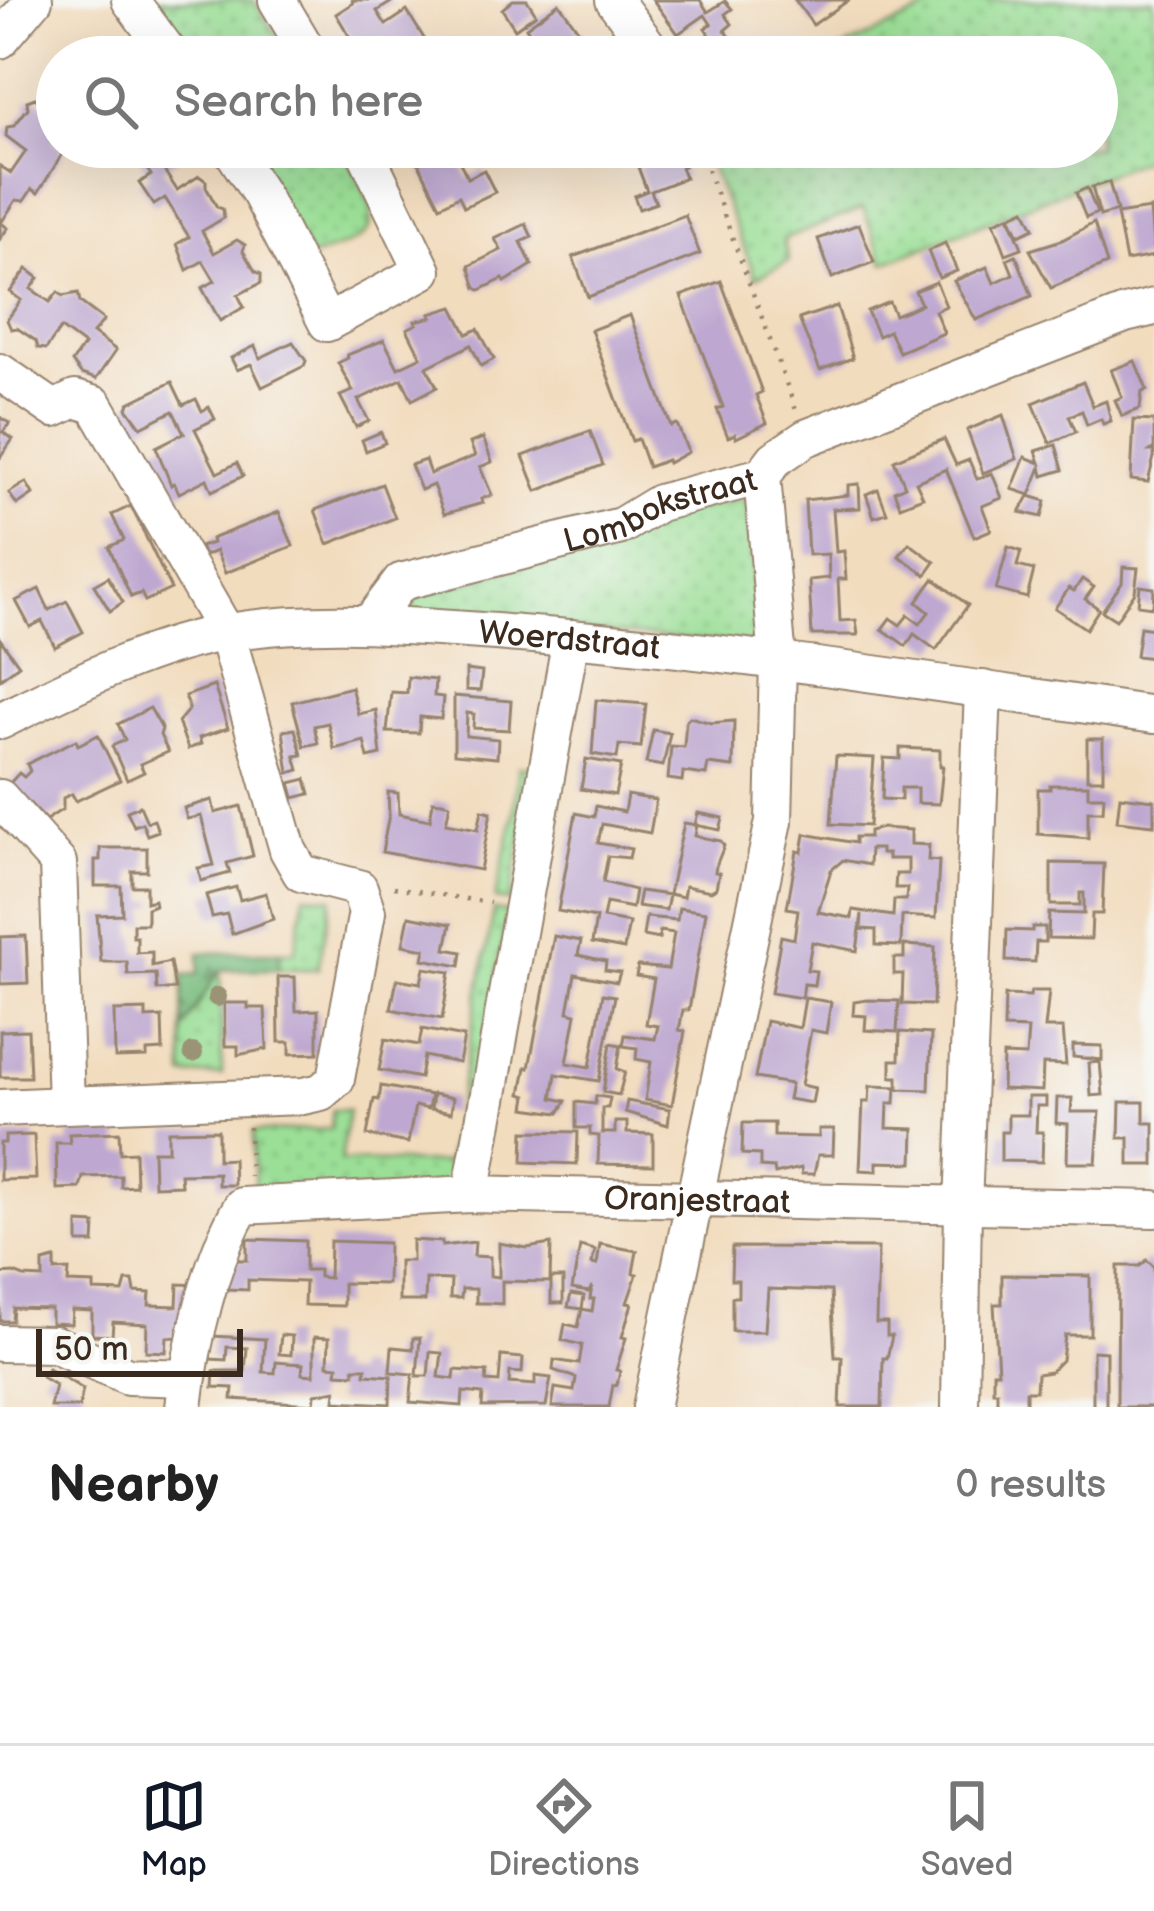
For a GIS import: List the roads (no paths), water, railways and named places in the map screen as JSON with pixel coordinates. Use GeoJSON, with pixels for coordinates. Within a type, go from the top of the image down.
{"type":"FeatureCollection","features":[{"type":"Feature","properties":{"kind":"street"},"geometry":{"type":"LineString","coordinates":[[0,40],[34,0]]}},
{"type":"Feature","properties":{"kind":"street"},"geometry":{"type":"LineString","coordinates":[[130,0],[157,36]]}},
{"type":"Feature","properties":{"kind":"street"},"geometry":{"type":"LineString","coordinates":[[277,0],[298,36]]}},
{"type":"Feature","properties":{"kind":"street"},"geometry":{"type":"LineString","coordinates":[[614,0],[641,36]]}},
{"type":"Feature","properties":{"kind":"street"},"geometry":{"type":"LineString","coordinates":[[244,168],[328,323],[423,271],[373,168]]}},
{"type":"Feature","properties":{"kind":"street","name":"Lombokstraat"},"geometry":{"type":"LineString","coordinates":[[370,623],[401,583],[621,526],[659,503],[761,476],[775,459],[806,438],[1125,314],[1154,307]]}},
{"type":"Feature","properties":{"kind":"street"},"geometry":{"type":"LineString","coordinates":[[0,372],[54,409],[75,399],[94,405],[226,632],[288,850],[301,873],[359,887],[367,912],[336,1079],[322,1092],[0,1108]]}},
{"type":"Feature","properties":{"kind":"street"},"geometry":{"type":"LineString","coordinates":[[651,1407],[773,821],[778,661],[761,476]]}},
{"type":"Feature","properties":{"kind":"street","name":"Woerdstraat"},"geometry":{"type":"LineString","coordinates":[[0,722],[166,648],[226,632],[370,623],[571,638],[778,661],[1154,715]]}},
{"type":"Feature","properties":{"kind":"street"},"geometry":{"type":"LineString","coordinates":[[471,1194],[571,638]]}},
{"type":"Feature","properties":{"kind":"street"},"geometry":{"type":"LineString","coordinates":[[959,1407],[982,689]]}},
{"type":"Feature","properties":{"kind":"street"},"geometry":{"type":"LineString","coordinates":[[0,798],[58,862],[66,1105]]}},
{"type":"Feature","properties":{"kind":"street","name":"Oranjestraat"},"geometry":{"type":"LineString","coordinates":[[185,1392],[224,1237],[247,1206],[471,1194],[1154,1209]]}},
{"type":"Feature","properties":{"kind":"street"},"geometry":{"type":"LineString","coordinates":[[0,1343],[54,1344],[127,1391],[185,1392]]}}]}
